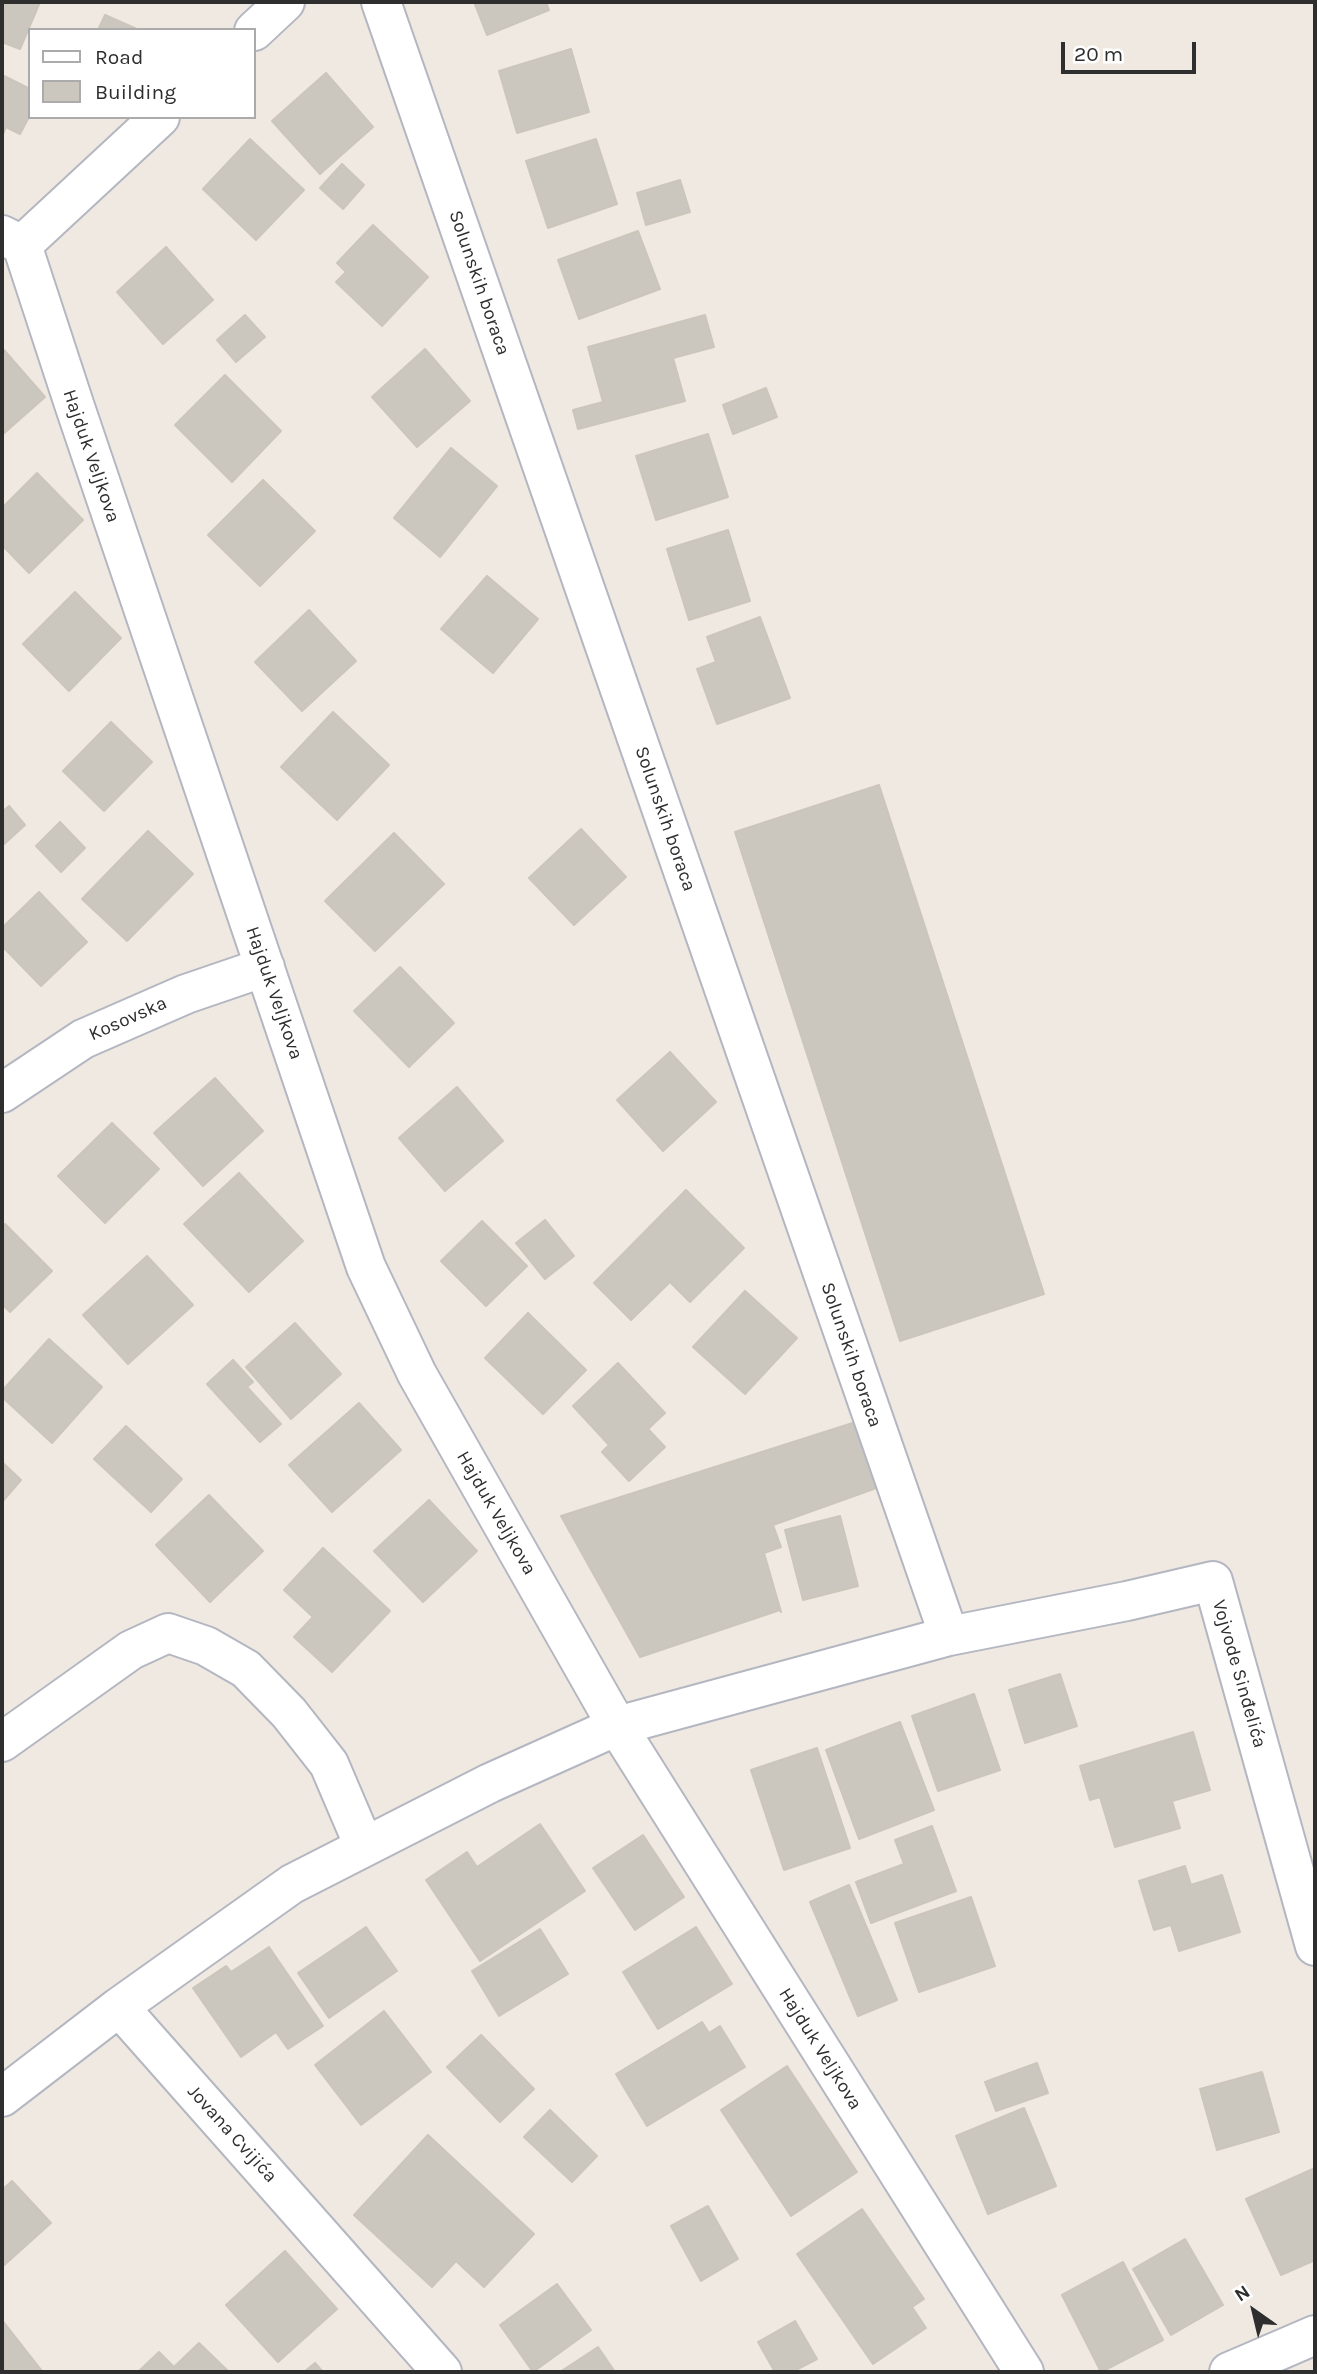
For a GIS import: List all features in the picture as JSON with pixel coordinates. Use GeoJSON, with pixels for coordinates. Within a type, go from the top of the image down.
{"type":"FeatureCollection","features":[{"type":"Feature","properties":{"kind":"street"},"geometry":{"type":"LineString","coordinates":[[256,29],[285,2]]}},
{"type":"Feature","properties":{"kind":"street","name":"Solunskih boraca"},"geometry":{"type":"LineString","coordinates":[[381,2],[948,1636]]}},
{"type":"Feature","properties":{"kind":"street"},"geometry":{"type":"LineString","coordinates":[[12,240],[158,119]]}},
{"type":"Feature","properties":{"kind":"street","name":"Hajduk Veljkova"},"geometry":{"type":"LineString","coordinates":[[12,240],[74,404],[366,1267],[417,1374],[617,1726],[1024,2372]]}},
{"type":"Feature","properties":{"kind":"street","name":"Kosovska"},"geometry":{"type":"LineString","coordinates":[[2,1093],[83,1039],[186,994],[265,967]]}},
{"type":"Feature","properties":{"kind":"street","name":"Vojvode Sinđelića"},"geometry":{"type":"LineString","coordinates":[[948,1636],[1127,1601],[1213,1581],[1315,1946]]}},
{"type":"Feature","properties":{"kind":"street"},"geometry":{"type":"LineString","coordinates":[[2,1742],[131,1650],[168,1633],[206,1646],[246,1669],[289,1713],[329,1764],[364,1846]]}},
{"type":"Feature","properties":{"kind":"street"},"geometry":{"type":"LineString","coordinates":[[2,2097],[119,2007],[292,1884],[490,1783],[617,1726],[948,1636]]}},
{"type":"Feature","properties":{"kind":"street","name":"Jovana Cvijića"},"geometry":{"type":"LineString","coordinates":[[119,2007],[442,2372]]}},
{"type":"Feature","properties":{"kind":"street"},"geometry":{"type":"LineString","coordinates":[[1229,2372],[1315,2334]]}},
{"type":"Feature","properties":{"kind":"building"},"geometry":{"type":"Polygon","coordinates":[[[2,2],[40,2],[20,49],[2,42],[2,2]]]}},
{"type":"Feature","properties":{"kind":"building"},"geometry":{"type":"Polygon","coordinates":[[[474,2],[546,2],[549,10],[487,35],[474,2]]]}},
{"type":"Feature","properties":{"kind":"building"},"geometry":{"type":"Polygon","coordinates":[[[105,15],[134,28],[99,28],[105,15]]]}},
{"type":"Feature","properties":{"kind":"building"},"geometry":{"type":"Polygon","coordinates":[[[571,49],[589,112],[517,133],[499,71],[571,49]]]}},
{"type":"Feature","properties":{"kind":"building"},"geometry":{"type":"Polygon","coordinates":[[[326,73],[373,127],[320,174],[272,121],[326,73]]]}},
{"type":"Feature","properties":{"kind":"building"},"geometry":{"type":"Polygon","coordinates":[[[2,75],[28,88],[28,119],[20,134],[6,127],[2,137],[2,75]]]}},
{"type":"Feature","properties":{"kind":"building"},"geometry":{"type":"Polygon","coordinates":[[[250,139],[304,190],[256,240],[203,189],[250,139]]]}},
{"type":"Feature","properties":{"kind":"building"},"geometry":{"type":"Polygon","coordinates":[[[596,139],[617,204],[548,228],[526,161],[596,139]]]}},
{"type":"Feature","properties":{"kind":"building"},"geometry":{"type":"Polygon","coordinates":[[[342,164],[364,185],[343,209],[320,188],[342,164]]]}},
{"type":"Feature","properties":{"kind":"building"},"geometry":{"type":"Polygon","coordinates":[[[680,180],[690,212],[646,225],[637,193],[680,180]]]}},
{"type":"Feature","properties":{"kind":"building"},"geometry":{"type":"Polygon","coordinates":[[[373,225],[428,277],[382,326],[336,282],[346,272],[337,263],[373,225]]]}},
{"type":"Feature","properties":{"kind":"building"},"geometry":{"type":"Polygon","coordinates":[[[638,231],[660,289],[579,319],[558,260],[638,231]]]}},
{"type":"Feature","properties":{"kind":"building"},"geometry":{"type":"Polygon","coordinates":[[[166,247],[213,300],[163,344],[117,292],[166,247]]]}},
{"type":"Feature","properties":{"kind":"building"},"geometry":{"type":"Polygon","coordinates":[[[245,315],[265,337],[236,362],[217,340],[245,315]]]}},
{"type":"Feature","properties":{"kind":"building"},"geometry":{"type":"Polygon","coordinates":[[[705,315],[714,347],[673,358],[685,401],[578,429],[573,410],[603,402],[588,347],[705,315]]]}},
{"type":"Feature","properties":{"kind":"building"},"geometry":{"type":"Polygon","coordinates":[[[425,349],[470,401],[417,447],[372,397],[425,349]]]}},
{"type":"Feature","properties":{"kind":"building"},"geometry":{"type":"Polygon","coordinates":[[[4,350],[45,397],[2,435],[2,353],[4,350]]]}},
{"type":"Feature","properties":{"kind":"building"},"geometry":{"type":"Polygon","coordinates":[[[225,375],[281,431],[232,482],[175,425],[225,375]]]}},
{"type":"Feature","properties":{"kind":"building"},"geometry":{"type":"Polygon","coordinates":[[[766,388],[777,417],[733,434],[723,405],[766,388]]]}},
{"type":"Feature","properties":{"kind":"building"},"geometry":{"type":"Polygon","coordinates":[[[708,434],[728,497],[656,520],[636,456],[708,434]]]}},
{"type":"Feature","properties":{"kind":"building"},"geometry":{"type":"Polygon","coordinates":[[[451,448],[497,486],[440,557],[394,518],[451,448]]]}},
{"type":"Feature","properties":{"kind":"building"},"geometry":{"type":"Polygon","coordinates":[[[37,473],[83,520],[29,573],[2,545],[2,508],[37,473]]]}},
{"type":"Feature","properties":{"kind":"building"},"geometry":{"type":"Polygon","coordinates":[[[263,480],[315,531],[260,586],[208,535],[263,480]]]}},
{"type":"Feature","properties":{"kind":"building"},"geometry":{"type":"Polygon","coordinates":[[[728,530],[750,601],[689,620],[667,549],[728,530]]]}},
{"type":"Feature","properties":{"kind":"building"},"geometry":{"type":"Polygon","coordinates":[[[487,576],[538,619],[493,673],[441,629],[487,576]]]}},
{"type":"Feature","properties":{"kind":"building"},"geometry":{"type":"Polygon","coordinates":[[[75,592],[121,638],[69,691],[23,644],[75,592]]]}},
{"type":"Feature","properties":{"kind":"building"},"geometry":{"type":"Polygon","coordinates":[[[309,610],[356,661],[302,711],[255,662],[309,610]]]}},
{"type":"Feature","properties":{"kind":"building"},"geometry":{"type":"Polygon","coordinates":[[[760,617],[790,698],[717,724],[697,669],[716,662],[707,637],[760,617]]]}},
{"type":"Feature","properties":{"kind":"building"},"geometry":{"type":"Polygon","coordinates":[[[333,712],[389,765],[337,820],[281,767],[333,712]]]}},
{"type":"Feature","properties":{"kind":"building"},"geometry":{"type":"Polygon","coordinates":[[[111,722],[152,762],[104,811],[63,771],[111,722]]]}},
{"type":"Feature","properties":{"kind":"building"},"geometry":{"type":"Polygon","coordinates":[[[879,785],[1044,1294],[900,1341],[735,832],[879,785]]]}},
{"type":"Feature","properties":{"kind":"building"},"geometry":{"type":"Polygon","coordinates":[[[9,806],[25,825],[2,846],[2,812],[9,806]]]}},
{"type":"Feature","properties":{"kind":"building"},"geometry":{"type":"Polygon","coordinates":[[[60,822],[85,848],[61,872],[36,846],[60,822]]]}},
{"type":"Feature","properties":{"kind":"building"},"geometry":{"type":"Polygon","coordinates":[[[581,829],[626,877],[574,925],[529,878],[581,829]]]}},
{"type":"Feature","properties":{"kind":"building"},"geometry":{"type":"Polygon","coordinates":[[[148,831],[193,874],[127,941],[82,899],[148,831]]]}},
{"type":"Feature","properties":{"kind":"building"},"geometry":{"type":"Polygon","coordinates":[[[394,833],[444,884],[375,951],[325,901],[394,833]]]}},
{"type":"Feature","properties":{"kind":"building"},"geometry":{"type":"Polygon","coordinates":[[[39,892],[87,942],[41,986],[2,946],[2,928],[39,892]]]}},
{"type":"Feature","properties":{"kind":"building"},"geometry":{"type":"Polygon","coordinates":[[[400,967],[454,1023],[409,1067],[354,1011],[400,967]]]}},
{"type":"Feature","properties":{"kind":"building"},"geometry":{"type":"Polygon","coordinates":[[[670,1052],[716,1102],[663,1151],[617,1100],[670,1052]]]}},
{"type":"Feature","properties":{"kind":"building"},"geometry":{"type":"Polygon","coordinates":[[[215,1078],[263,1131],[203,1186],[154,1133],[215,1078]]]}},
{"type":"Feature","properties":{"kind":"building"},"geometry":{"type":"Polygon","coordinates":[[[457,1087],[503,1141],[445,1191],[399,1138],[457,1087]]]}},
{"type":"Feature","properties":{"kind":"building"},"geometry":{"type":"Polygon","coordinates":[[[112,1123],[159,1169],[105,1223],[58,1176],[112,1123]]]}},
{"type":"Feature","properties":{"kind":"building"},"geometry":{"type":"Polygon","coordinates":[[[239,1173],[303,1241],[249,1292],[184,1224],[239,1173]]]}},
{"type":"Feature","properties":{"kind":"building"},"geometry":{"type":"Polygon","coordinates":[[[686,1190],[744,1248],[690,1302],[670,1282],[631,1320],[594,1283],[686,1190]]]}},
{"type":"Feature","properties":{"kind":"building"},"geometry":{"type":"Polygon","coordinates":[[[545,1220],[574,1256],[545,1279],[516,1243],[545,1220]]]}},
{"type":"Feature","properties":{"kind":"building"},"geometry":{"type":"Polygon","coordinates":[[[482,1221],[527,1266],[486,1306],[441,1261],[482,1221]]]}},
{"type":"Feature","properties":{"kind":"building"},"geometry":{"type":"Polygon","coordinates":[[[5,1224],[52,1271],[10,1312],[2,1304],[2,1228],[5,1224]]]}},
{"type":"Feature","properties":{"kind":"building"},"geometry":{"type":"Polygon","coordinates":[[[147,1256],[193,1305],[128,1364],[83,1315],[147,1256]]]}},
{"type":"Feature","properties":{"kind":"building"},"geometry":{"type":"Polygon","coordinates":[[[745,1291],[797,1338],[745,1394],[693,1347],[745,1291]]]}},
{"type":"Feature","properties":{"kind":"building"},"geometry":{"type":"Polygon","coordinates":[[[528,1313],[586,1370],[543,1414],[485,1358],[528,1313]]]}},
{"type":"Feature","properties":{"kind":"building"},"geometry":{"type":"Polygon","coordinates":[[[295,1323],[341,1374],[291,1419],[246,1367],[295,1323]]]}},
{"type":"Feature","properties":{"kind":"building"},"geometry":{"type":"Polygon","coordinates":[[[49,1339],[102,1387],[52,1443],[2,1397],[2,1391],[49,1339]]]}},
{"type":"Feature","properties":{"kind":"building"},"geometry":{"type":"Polygon","coordinates":[[[233,1360],[253,1382],[247,1387],[281,1424],[260,1442],[207,1384],[233,1360]]]}},
{"type":"Feature","properties":{"kind":"building"},"geometry":{"type":"Polygon","coordinates":[[[618,1363],[665,1413],[648,1429],[665,1447],[629,1481],[602,1452],[609,1445],[573,1406],[618,1363]]]}},
{"type":"Feature","properties":{"kind":"building"},"geometry":{"type":"Polygon","coordinates":[[[359,1403],[401,1450],[332,1512],[289,1465],[359,1403]]]}},
{"type":"Feature","properties":{"kind":"building"},"geometry":{"type":"Polygon","coordinates":[[[859,1421],[882,1486],[773,1525],[781,1547],[764,1553],[781,1612],[780,1610],[640,1657],[561,1516],[859,1421]]]}},
{"type":"Feature","properties":{"kind":"building"},"geometry":{"type":"Polygon","coordinates":[[[126,1426],[182,1479],[151,1512],[94,1459],[126,1426]]]}},
{"type":"Feature","properties":{"kind":"building"},"geometry":{"type":"Polygon","coordinates":[[[2,1462],[21,1480],[2,1502],[2,1462]]]}},
{"type":"Feature","properties":{"kind":"building"},"geometry":{"type":"Polygon","coordinates":[[[209,1495],[263,1551],[210,1602],[156,1545],[209,1495]]]}},
{"type":"Feature","properties":{"kind":"building"},"geometry":{"type":"Polygon","coordinates":[[[429,1500],[477,1551],[423,1602],[374,1551],[429,1500]]]}},
{"type":"Feature","properties":{"kind":"building"},"geometry":{"type":"Polygon","coordinates":[[[840,1516],[858,1586],[803,1600],[785,1530],[840,1516]]]}},
{"type":"Feature","properties":{"kind":"building"},"geometry":{"type":"Polygon","coordinates":[[[323,1548],[390,1611],[332,1672],[294,1637],[313,1617],[284,1590],[323,1548]]]}},
{"type":"Feature","properties":{"kind":"building"},"geometry":{"type":"Polygon","coordinates":[[[1060,1674],[1077,1726],[1025,1743],[1009,1690],[1060,1674]]]}},
{"type":"Feature","properties":{"kind":"building"},"geometry":{"type":"Polygon","coordinates":[[[974,1694],[1000,1770],[938,1791],[912,1716],[974,1694]]]}},
{"type":"Feature","properties":{"kind":"building"},"geometry":{"type":"Polygon","coordinates":[[[900,1722],[934,1810],[859,1839],[826,1750],[900,1722]]]}},
{"type":"Feature","properties":{"kind":"building"},"geometry":{"type":"Polygon","coordinates":[[[1193,1732],[1210,1790],[1172,1801],[1180,1828],[1115,1847],[1100,1797],[1090,1800],[1080,1766],[1193,1732]]]}},
{"type":"Feature","properties":{"kind":"building"},"geometry":{"type":"Polygon","coordinates":[[[817,1748],[850,1848],[784,1870],[751,1770],[817,1748]]]}},
{"type":"Feature","properties":{"kind":"building"},"geometry":{"type":"Polygon","coordinates":[[[540,1824],[585,1891],[480,1961],[426,1880],[467,1852],[477,1867],[540,1824]]]}},
{"type":"Feature","properties":{"kind":"building"},"geometry":{"type":"Polygon","coordinates":[[[932,1826],[956,1891],[871,1923],[856,1882],[904,1864],[895,1840],[932,1826]]]}},
{"type":"Feature","properties":{"kind":"building"},"geometry":{"type":"Polygon","coordinates":[[[643,1835],[684,1897],[635,1930],[593,1868],[643,1835]]]}},
{"type":"Feature","properties":{"kind":"building"},"geometry":{"type":"Polygon","coordinates":[[[1185,1866],[1191,1885],[1222,1875],[1240,1932],[1179,1951],[1171,1925],[1154,1930],[1139,1881],[1185,1866]]]}},
{"type":"Feature","properties":{"kind":"building"},"geometry":{"type":"Polygon","coordinates":[[[849,1885],[897,2000],[858,2016],[810,1902],[849,1885]]]}},
{"type":"Feature","properties":{"kind":"building"},"geometry":{"type":"Polygon","coordinates":[[[971,1897],[995,1966],[919,1992],[895,1923],[971,1897]]]}},
{"type":"Feature","properties":{"kind":"building"},"geometry":{"type":"Polygon","coordinates":[[[366,1927],[397,1971],[329,2018],[298,1973],[366,1927]]]}},
{"type":"Feature","properties":{"kind":"building"},"geometry":{"type":"Polygon","coordinates":[[[696,1927],[732,1984],[658,2029],[623,1972],[696,1927]]]}},
{"type":"Feature","properties":{"kind":"building"},"geometry":{"type":"Polygon","coordinates":[[[540,1929],[568,1974],[499,2016],[472,1971],[540,1929]]]}},
{"type":"Feature","properties":{"kind":"building"},"geometry":{"type":"Polygon","coordinates":[[[269,1947],[323,2026],[288,2049],[276,2032],[241,2057],[193,1988],[226,1966],[231,1972],[269,1947]]]}},
{"type":"Feature","properties":{"kind":"building"},"geometry":{"type":"Polygon","coordinates":[[[384,2011],[431,2072],[361,2125],[315,2065],[384,2011]]]}},
{"type":"Feature","properties":{"kind":"building"},"geometry":{"type":"Polygon","coordinates":[[[702,2022],[709,2033],[720,2026],[745,2067],[647,2126],[616,2074],[702,2022]]]}},
{"type":"Feature","properties":{"kind":"building"},"geometry":{"type":"Polygon","coordinates":[[[481,2035],[534,2089],[500,2122],[447,2067],[481,2035]]]}},
{"type":"Feature","properties":{"kind":"building"},"geometry":{"type":"Polygon","coordinates":[[[1037,2063],[1048,2093],[996,2111],[985,2082],[1037,2063]]]}},
{"type":"Feature","properties":{"kind":"building"},"geometry":{"type":"Polygon","coordinates":[[[787,2066],[857,2172],[791,2216],[721,2110],[787,2066]]]}},
{"type":"Feature","properties":{"kind":"building"},"geometry":{"type":"Polygon","coordinates":[[[1262,2072],[1279,2132],[1217,2150],[1200,2089],[1262,2072]]]}},
{"type":"Feature","properties":{"kind":"building"},"geometry":{"type":"Polygon","coordinates":[[[1024,2108],[1056,2186],[988,2214],[956,2136],[1024,2108]]]}},
{"type":"Feature","properties":{"kind":"building"},"geometry":{"type":"Polygon","coordinates":[[[550,2110],[597,2156],[572,2182],[524,2137],[550,2110]]]}},
{"type":"Feature","properties":{"kind":"building"},"geometry":{"type":"Polygon","coordinates":[[[428,2135],[534,2234],[484,2287],[456,2261],[432,2287],[354,2215],[428,2135]]]}},
{"type":"Feature","properties":{"kind":"building"},"geometry":{"type":"Polygon","coordinates":[[[1315,2168],[1315,2260],[1281,2275],[1246,2199],[1315,2168]]]}},
{"type":"Feature","properties":{"kind":"building"},"geometry":{"type":"Polygon","coordinates":[[[12,2181],[51,2223],[2,2267],[2,2190],[12,2181]]]}},
{"type":"Feature","properties":{"kind":"building"},"geometry":{"type":"Polygon","coordinates":[[[708,2206],[738,2259],[701,2281],[671,2226],[708,2206]]]}},
{"type":"Feature","properties":{"kind":"building"},"geometry":{"type":"Polygon","coordinates":[[[862,2209],[924,2299],[912,2307],[926,2328],[873,2364],[797,2254],[862,2209]]]}},
{"type":"Feature","properties":{"kind":"building"},"geometry":{"type":"Polygon","coordinates":[[[1185,2239],[1223,2305],[1171,2335],[1133,2269],[1185,2239]]]}},
{"type":"Feature","properties":{"kind":"building"},"geometry":{"type":"Polygon","coordinates":[[[285,2251],[337,2309],[278,2362],[226,2305],[285,2251]]]}},
{"type":"Feature","properties":{"kind":"building"},"geometry":{"type":"Polygon","coordinates":[[[1123,2262],[1163,2340],[1101,2372],[1062,2295],[1123,2262]]]}},
{"type":"Feature","properties":{"kind":"building"},"geometry":{"type":"Polygon","coordinates":[[[557,2284],[591,2330],[533,2372],[500,2325],[557,2284]]]}},
{"type":"Feature","properties":{"kind":"building"},"geometry":{"type":"Polygon","coordinates":[[[2,2320],[42,2371],[41,2372],[2,2372],[2,2320]]]}},
{"type":"Feature","properties":{"kind":"building"},"geometry":{"type":"Polygon","coordinates":[[[795,2321],[817,2359],[792,2372],[775,2372],[758,2342],[795,2321]]]}},
{"type":"Feature","properties":{"kind":"building"},"geometry":{"type":"Polygon","coordinates":[[[199,2343],[229,2372],[138,2372],[159,2352],[174,2367],[199,2343]]]}},
{"type":"Feature","properties":{"kind":"building"},"geometry":{"type":"Polygon","coordinates":[[[598,2347],[615,2372],[560,2372],[598,2347]]]}},
{"type":"Feature","properties":{"kind":"building"},"geometry":{"type":"Polygon","coordinates":[[[315,2363],[323,2372],[304,2372],[315,2363]]]}}]}
